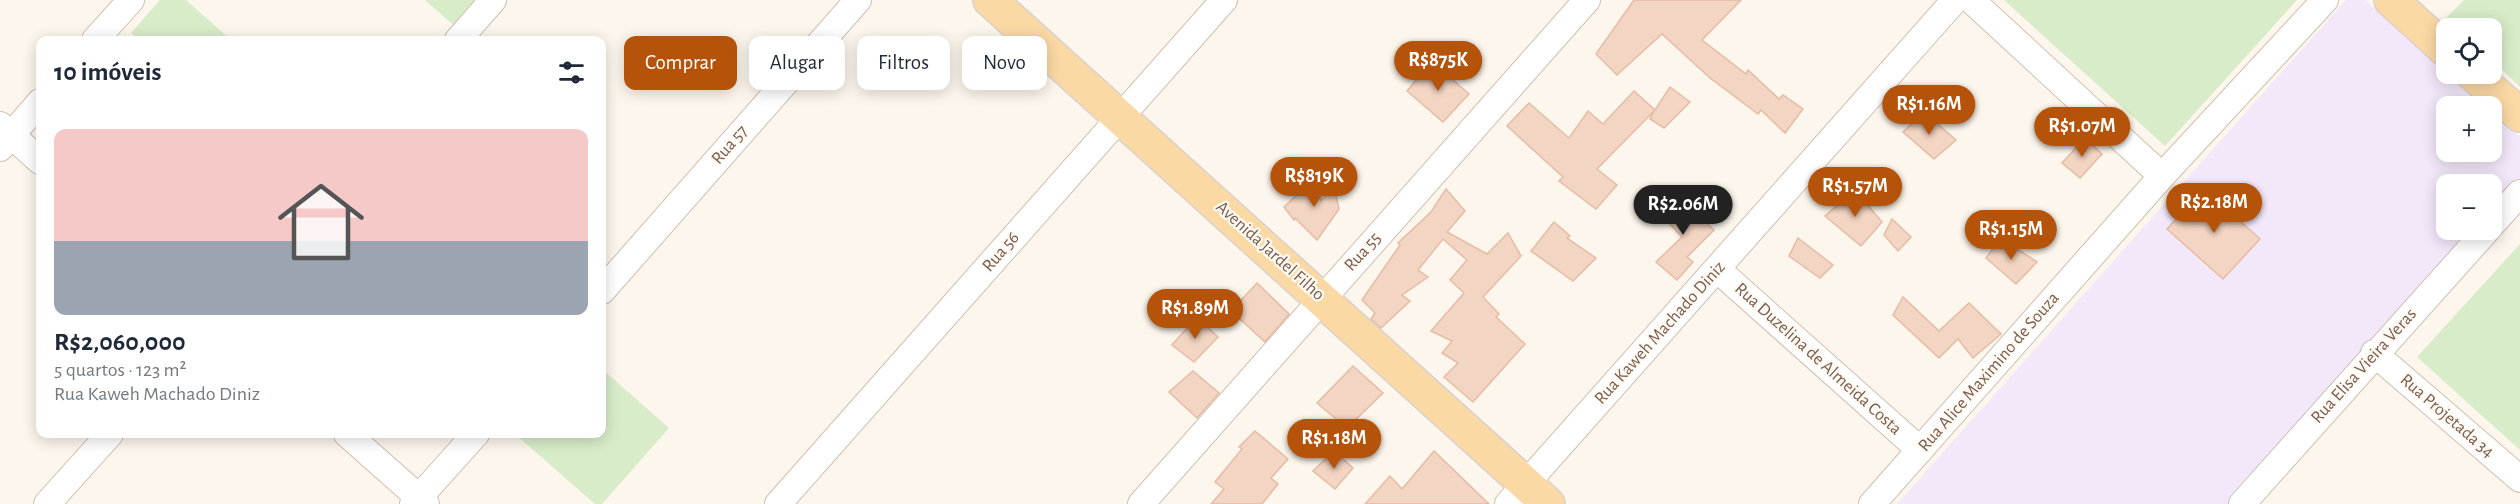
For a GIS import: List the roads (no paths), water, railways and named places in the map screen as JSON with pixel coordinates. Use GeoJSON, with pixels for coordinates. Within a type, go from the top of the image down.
{"type":"FeatureCollection","features":[{"type":"Feature","properties":{"kind":"main road","name":"Avenida Jardel Filho"},"geometry":{"type":"LineString","coordinates":[[990,0],[1322,298],[1527,497]]}},
{"type":"Feature","properties":{"kind":"main road"},"geometry":{"type":"LineString","coordinates":[[2391,0],[2436,41]]}},
{"type":"Feature","properties":{"kind":"main road"},"geometry":{"type":"LineString","coordinates":[[2485,84],[2520,115]]}},
{"type":"Feature","properties":{"kind":"street"},"geometry":{"type":"LineString","coordinates":[[99,36],[131,0]]}},
{"type":"Feature","properties":{"kind":"street"},"geometry":{"type":"LineString","coordinates":[[462,36],[493,0]]}},
{"type":"Feature","properties":{"kind":"street","name":"Rua 57"},"geometry":{"type":"LineString","coordinates":[[606,286],[858,0]]}},
{"type":"Feature","properties":{"kind":"street","name":"Rua 56"},"geometry":{"type":"LineString","coordinates":[[778,504],[1224,0]]}},
{"type":"Feature","properties":{"kind":"street","name":"Rua 55"},"geometry":{"type":"LineString","coordinates":[[1141,504],[1587,0]]}},
{"type":"Feature","properties":{"kind":"street","name":"Rua Kaweh Machado Diniz"},"geometry":{"type":"LineString","coordinates":[[1527,497],[1717,269],[1954,0]]}},
{"type":"Feature","properties":{"kind":"street"},"geometry":{"type":"LineString","coordinates":[[1971,0],[2163,176]]}},
{"type":"Feature","properties":{"kind":"street","name":"Rua Alice Maximino de Souza"},"geometry":{"type":"LineString","coordinates":[[1872,504],[2163,176],[2325,0]]}},
{"type":"Feature","properties":{"kind":"street"},"geometry":{"type":"LineString","coordinates":[[36,106],[4,136],[36,157]]}},
{"type":"Feature","properties":{"kind":"street"},"geometry":{"type":"LineString","coordinates":[[2502,213],[2520,193]]}},
{"type":"Feature","properties":{"kind":"street","name":"Rua Elisa Vieira Veras"},"geometry":{"type":"LineString","coordinates":[[2242,504],[2478,240]]}},
{"type":"Feature","properties":{"kind":"street","name":"Rua Duzelina de Almeida Costa"},"geometry":{"type":"LineString","coordinates":[[1717,269],[1920,450]]}},
{"type":"Feature","properties":{"kind":"street","name":"Rua Projetada 34"},"geometry":{"type":"LineString","coordinates":[[2374,354],[2520,479]]}},
{"type":"Feature","properties":{"kind":"street"},"geometry":{"type":"LineString","coordinates":[[47,504],[106,438]]}},
{"type":"Feature","properties":{"kind":"street"},"geometry":{"type":"LineString","coordinates":[[351,438],[419,502],[473,438]]}}]}
